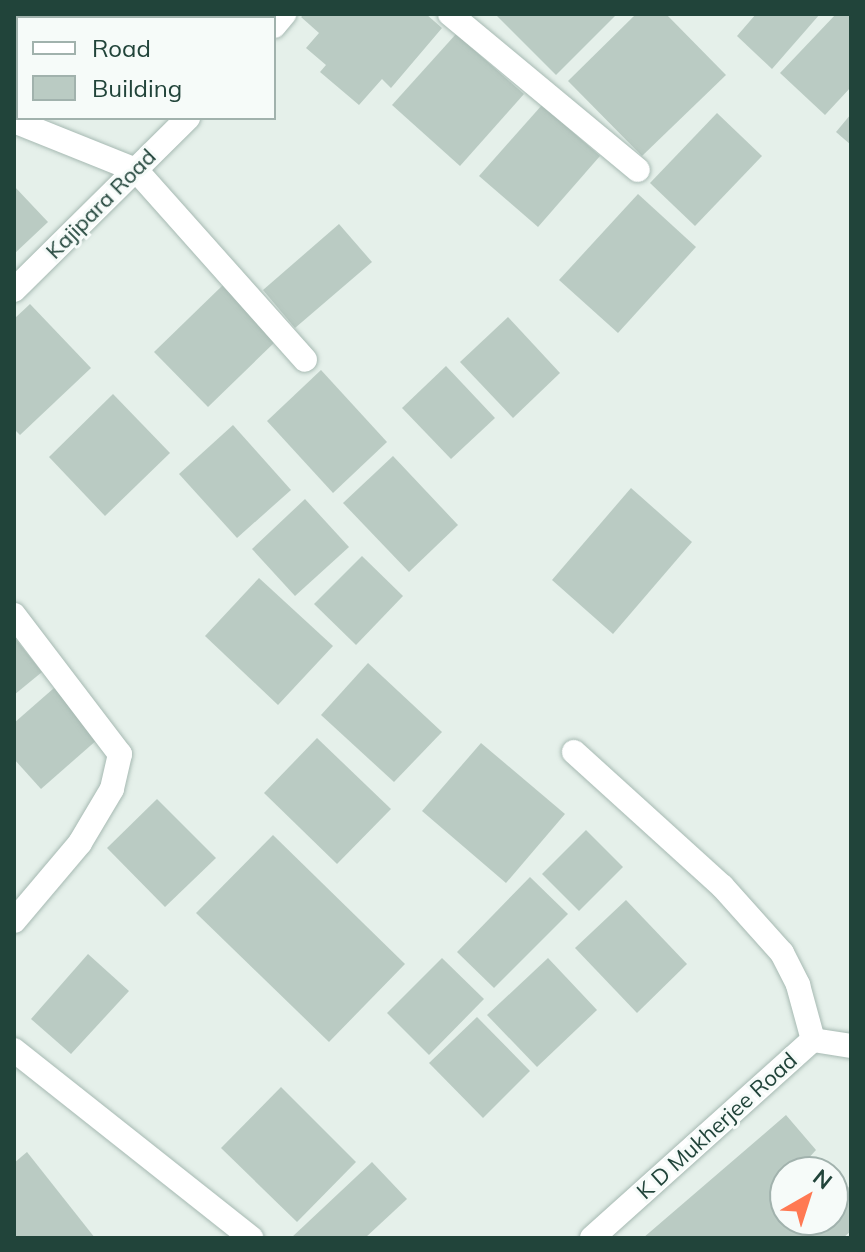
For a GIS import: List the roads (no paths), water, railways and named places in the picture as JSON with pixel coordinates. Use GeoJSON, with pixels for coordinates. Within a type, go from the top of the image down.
{"type":"FeatureCollection","features":[{"type":"Feature","properties":{"kind":"street"},"geometry":{"type":"LineString","coordinates":[[450,14],[638,170]]}},
{"type":"Feature","properties":{"kind":"street","name":"Kajipara Road"},"geometry":{"type":"LineString","coordinates":[[14,290],[186,120]]}},
{"type":"Feature","properties":{"kind":"street"},"geometry":{"type":"LineString","coordinates":[[14,121],[136,170],[305,360]]}},
{"type":"Feature","properties":{"kind":"street"},"geometry":{"type":"LineString","coordinates":[[14,615],[120,754],[112,789],[80,843],[14,921]]}},
{"type":"Feature","properties":{"kind":"street"},"geometry":{"type":"LineString","coordinates":[[574,752],[722,886],[782,953],[798,985],[813,1040]]}},
{"type":"Feature","properties":{"kind":"street","name":"K D Mukherjee Road"},"geometry":{"type":"LineString","coordinates":[[592,1238],[813,1040],[851,1046]]}},
{"type":"Feature","properties":{"kind":"street"},"geometry":{"type":"LineString","coordinates":[[14,1050],[251,1238]]}}]}
